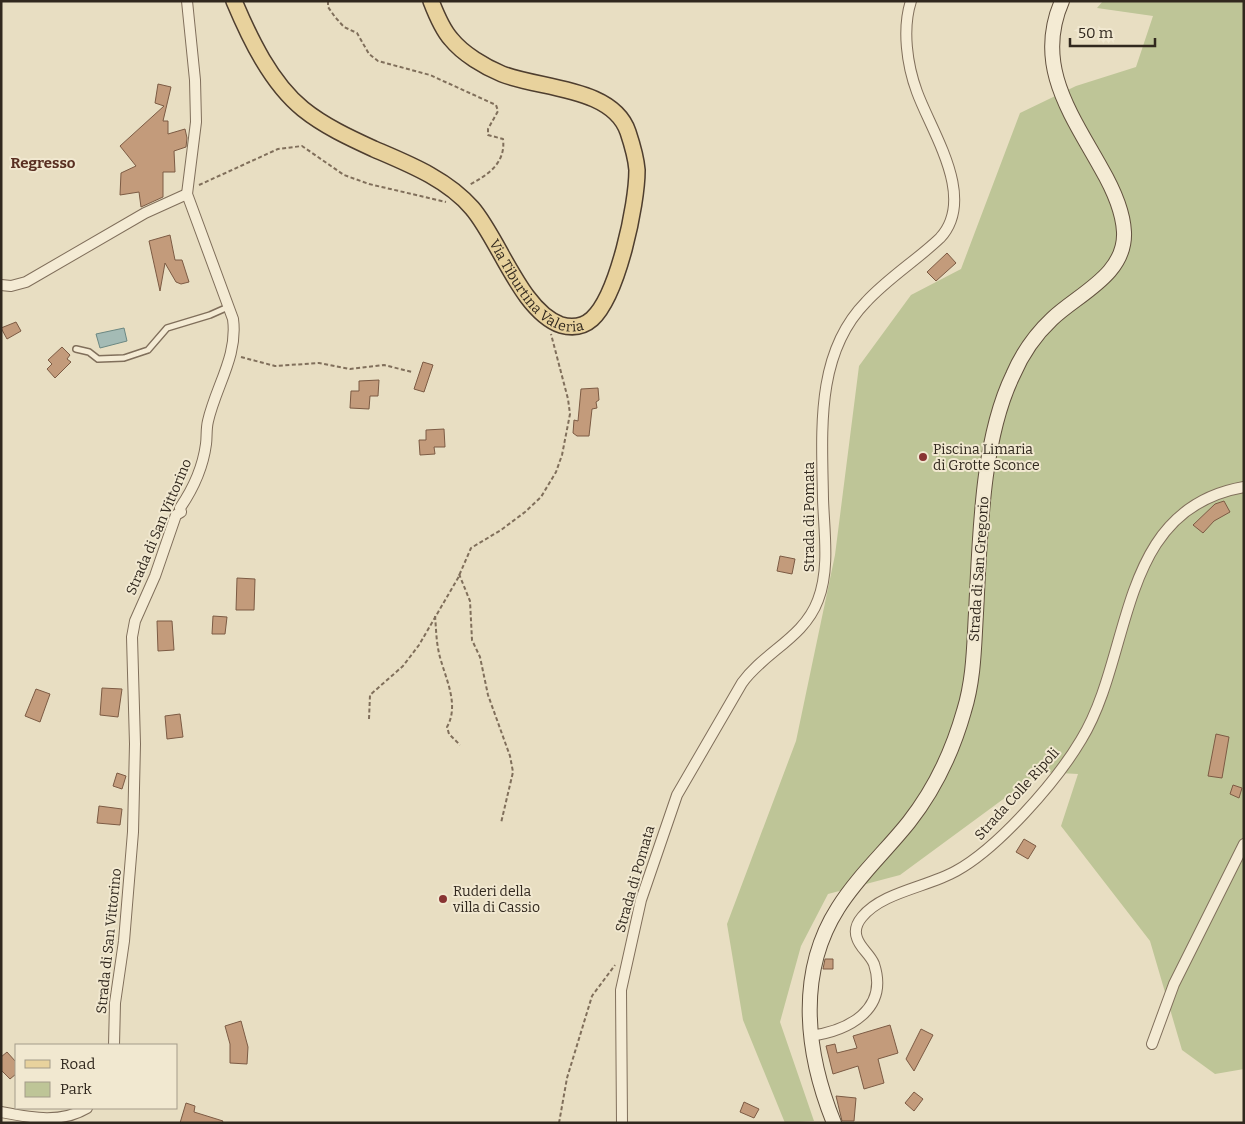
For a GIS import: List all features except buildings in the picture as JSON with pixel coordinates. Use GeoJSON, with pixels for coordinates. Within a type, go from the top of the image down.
{"type":"FeatureCollection","features":[{"type":"Feature","properties":{"kind":"main road","name":"Via Tiburtina Valeria"},"geometry":{"type":"LineString","coordinates":[[234,1],[266,63],[279,83],[304,109],[332,128],[408,163],[451,189],[471,207],[485,225],[506,265],[539,310],[560,325],[576,327],[585,324],[597,314],[609,290],[632,215],[636,164],[626,128],[612,110],[595,99],[504,74],[478,62],[452,41],[431,1]]}},
{"type":"Feature","properties":{"kind":"street","name":"Strada di San Vittorino"},"geometry":{"type":"LineString","coordinates":[[114,1044],[115,1003],[124,941],[133,841],[135,744],[131,659],[135,621],[155,576],[176,516],[181,512],[180,508],[198,473],[206,445],[208,423],[231,355],[235,329],[188,192],[196,122],[195,80],[187,1]]}},
{"type":"Feature","properties":{"kind":"street","name":"Strada di Pomata"},"geometry":{"type":"LineString","coordinates":[[622,1123],[621,996],[644,890],[667,820],[689,772],[745,679],[758,665],[794,635],[809,617],[818,600],[824,559],[822,417],[827,383],[838,340],[861,306],[937,241],[948,228],[953,218],[955,198],[951,179],[916,91],[911,71],[907,26],[911,1]]}},
{"type":"Feature","properties":{"kind":"street","name":"Strada di San Gregorio"},"geometry":{"type":"LineString","coordinates":[[834,1123],[818,1081],[810,1036],[809,1007],[812,977],[820,949],[832,919],[850,891],[918,810],[947,757],[964,713],[973,663],[986,484],[996,420],[1003,397],[1022,356],[1038,333],[1055,316],[1104,277],[1116,262],[1122,248],[1123,223],[1113,192],[1069,109],[1052,64],[1052,33],[1062,1]]}},
{"type":"Feature","properties":{"kind":"street"},"geometry":{"type":"LineString","coordinates":[[1,285],[11,286],[26,282],[145,213],[188,192]]}},
{"type":"Feature","properties":{"kind":"street","name":"Strada Colle Ripoli"},"geometry":{"type":"LineString","coordinates":[[810,1036],[830,1033],[846,1027],[859,1019],[871,1004],[876,990],[876,972],[873,961],[858,942],[856,933],[858,923],[866,913],[878,903],[954,873],[976,858],[1039,795],[1071,756],[1102,701],[1129,600],[1139,575],[1159,541],[1180,517],[1194,507],[1220,493],[1244,487]]}},
{"type":"Feature","properties":{"kind":"street"},"geometry":{"type":"LineString","coordinates":[[1152,1044],[1174,984],[1244,844]]}},
{"type":"Feature","properties":{"kind":"street"},"geometry":{"type":"LineString","coordinates":[[1,1112],[46,1121],[71,1117],[85,1109]]}},
{"type":"Feature","properties":{"kind":"lane"},"geometry":{"type":"LineString","coordinates":[[76,349],[89,352],[98,359],[124,358],[148,350],[167,328],[210,315],[228,307]]}},
{"type":"Feature","properties":{"kind":"path"},"geometry":{"type":"LineString","coordinates":[[328,1],[328,7],[335,18],[344,27],[357,33],[369,54],[378,61],[430,75],[496,105],[498,111],[488,129],[488,135],[503,139],[504,145],[499,161],[490,173],[470,185]]}},
{"type":"Feature","properties":{"kind":"path"},"geometry":{"type":"LineString","coordinates":[[188,192],[278,149],[302,146],[344,175],[370,184],[448,203]]}},
{"type":"Feature","properties":{"kind":"path"},"geometry":{"type":"LineString","coordinates":[[369,719],[370,695],[403,666],[419,645],[459,574],[471,548],[501,530],[541,497],[559,464],[570,414],[568,399],[551,342],[550,329]]}},
{"type":"Feature","properties":{"kind":"path"},"geometry":{"type":"LineString","coordinates":[[231,355],[275,366],[319,363],[350,369],[384,365],[412,372]]}},
{"type":"Feature","properties":{"kind":"path"},"geometry":{"type":"LineString","coordinates":[[459,574],[470,601],[472,640],[480,657],[488,695],[510,756],[513,772],[502,824]]}},
{"type":"Feature","properties":{"kind":"path"},"geometry":{"type":"LineString","coordinates":[[435,616],[438,647],[453,707],[452,718],[447,727],[449,734],[460,745]]}},
{"type":"Feature","properties":{"kind":"path"},"geometry":{"type":"LineString","coordinates":[[559,1123],[567,1078],[592,996],[631,944]]}},
{"type":"Feature","properties":{"kind":"green space"},"geometry":{"type":"Polygon","coordinates":[[[1103,1],[1244,1],[1244,1069],[1215,1074],[1182,1050],[1150,941],[1061,826],[1078,774],[1040,772],[900,875],[828,894],[801,946],[780,1022],[814,1121],[785,1123],[743,1020],[727,924],[796,741],[835,555],[859,366],[911,295],[961,269],[1020,113],[1076,86],[1136,67],[1153,16],[1097,8],[1103,1]]]}},
{"type":"Feature","properties":{"kind":"water"},"geometry":{"type":"Polygon","coordinates":[[[124,328],[127,341],[100,348],[96,334],[124,328]]]}},
{"type":"Feature","properties":{"kind":"place","name":"Piscina Limaria di Grotte Sconce"},"geometry":{"type":"Point","coordinates":[923,457]}},
{"type":"Feature","properties":{"kind":"place","name":"Ruderi della villa di Cassio"},"geometry":{"type":"Point","coordinates":[443,899]}},
{"type":"Feature","properties":{"kind":"district","name":"Regresso"},"geometry":{"type":"Point","coordinates":[43,163]}}]}
